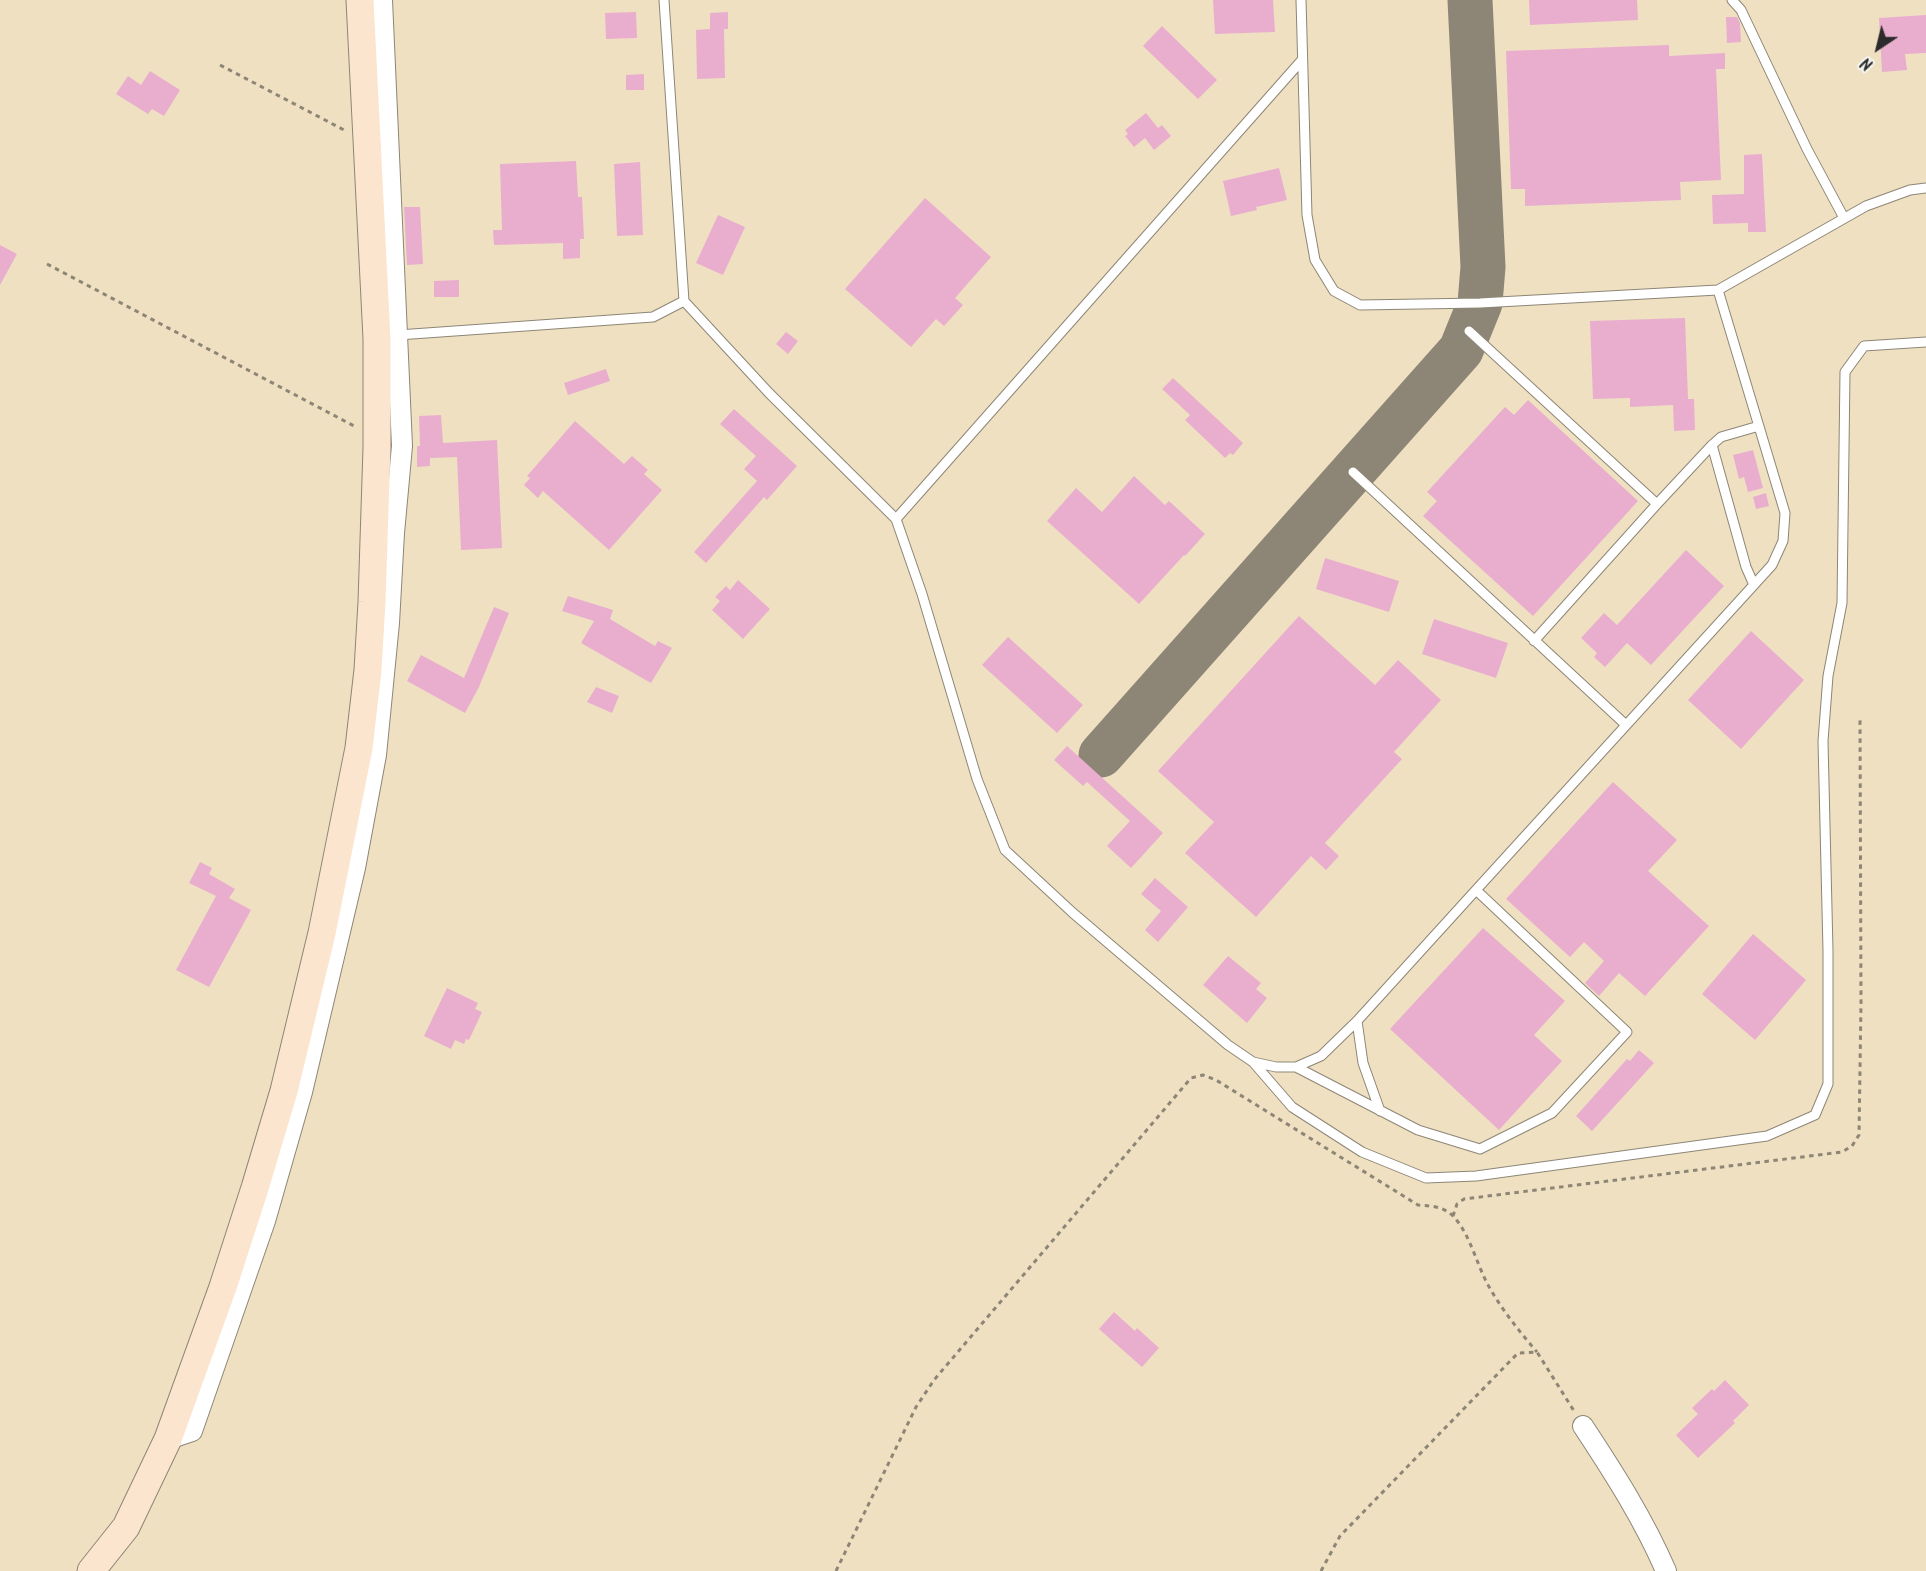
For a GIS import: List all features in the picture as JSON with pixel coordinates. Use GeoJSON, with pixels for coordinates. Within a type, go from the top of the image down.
{"type":"FeatureCollection","features":[{"type":"Feature","properties":{"kind":"main road"},"geometry":{"type":"LineString","coordinates":[[105,1571],[168,1438],[223,1287],[255,1188],[284,1091],[322,933],[359,748],[368,670],[372,602],[377,435],[377,339],[360,0]]}},
{"type":"Feature","properties":{"kind":"main road"},"geometry":{"type":"LineString","coordinates":[[91,1571],[126,1527]]}},
{"type":"Feature","properties":{"kind":"street"},"geometry":{"type":"LineString","coordinates":[[168,1438],[192,1431],[265,1221],[302,1092],[355,868],[376,755],[389,623],[402,446],[382,0]]}},
{"type":"Feature","properties":{"kind":"street"},"geometry":{"type":"LineString","coordinates":[[1583,1426],[1621,1484],[1666,1571]]}},
{"type":"Feature","properties":{"kind":"lane"},"geometry":{"type":"LineString","coordinates":[[663,0],[684,301],[769,393],[896,519],[922,594],[977,779],[1005,850],[1073,913],[1228,1045],[1253,1062],[1292,1107],[1362,1152],[1426,1178],[1476,1176],[1767,1136],[1815,1115],[1828,1084],[1828,951],[1823,741],[1828,676],[1842,603],[1845,372],[1864,346],[1926,342]]}},
{"type":"Feature","properties":{"kind":"lane"},"geometry":{"type":"LineString","coordinates":[[1301,0],[1307,215],[1315,260],[1334,291],[1360,305],[1480,303],[1718,290],[1866,206],[1910,190],[1926,188]]}},
{"type":"Feature","properties":{"kind":"lane"},"geometry":{"type":"LineString","coordinates":[[1732,0],[1741,10],[1807,149],[1844,218]]}},
{"type":"Feature","properties":{"kind":"lane"},"geometry":{"type":"LineString","coordinates":[[896,519],[1302,60]]}},
{"type":"Feature","properties":{"kind":"lane"},"geometry":{"type":"LineString","coordinates":[[1253,1062],[1276,1067],[1296,1067],[1320,1056],[1357,1022],[1772,565],[1784,541],[1785,513],[1718,290]]}},
{"type":"Feature","properties":{"kind":"lane"},"geometry":{"type":"LineString","coordinates":[[398,335],[653,317],[684,301]]}},
{"type":"Feature","properties":{"kind":"lane"},"geometry":{"type":"LineString","coordinates":[[1469,330],[1657,504]]}},
{"type":"Feature","properties":{"kind":"lane"},"geometry":{"type":"LineString","coordinates":[[1534,641],[1657,504],[1721,437],[1759,426]]}},
{"type":"Feature","properties":{"kind":"lane"},"geometry":{"type":"LineString","coordinates":[[1712,446],[1746,567],[1754,585]]}},
{"type":"Feature","properties":{"kind":"lane"},"geometry":{"type":"LineString","coordinates":[[1353,472],[1626,725]]}},
{"type":"Feature","properties":{"kind":"lane"},"geometry":{"type":"LineString","coordinates":[[1296,1067],[1418,1130],[1480,1149],[1552,1113],[1628,1032],[1476,890]]}},
{"type":"Feature","properties":{"kind":"lane"},"geometry":{"type":"LineString","coordinates":[[1357,1022],[1363,1063],[1380,1111]]}},
{"type":"Feature","properties":{"kind":"path"},"geometry":{"type":"LineString","coordinates":[[220,65],[367,141]]}},
{"type":"Feature","properties":{"kind":"path"},"geometry":{"type":"LineString","coordinates":[[47,264],[345,422],[377,435]]}},
{"type":"Feature","properties":{"kind":"path"},"geometry":{"type":"LineString","coordinates":[[1453,1216],[1457,1204],[1464,1199],[1842,1152],[1852,1146],[1859,1135],[1860,720]]}},
{"type":"Feature","properties":{"kind":"path"},"geometry":{"type":"LineString","coordinates":[[837,1571],[916,1407],[934,1380],[1191,1078],[1203,1075],[1216,1080],[1418,1205],[1441,1207],[1453,1216],[1508,1317],[1537,1352],[1583,1426]]}},
{"type":"Feature","properties":{"kind":"path"},"geometry":{"type":"LineString","coordinates":[[1321,1571],[1340,1536],[1518,1353],[1537,1352]]}},
{"type":"Feature","properties":{"kind":"building"},"geometry":{"type":"Polygon","coordinates":[[[1213,0],[1273,0],[1275,32],[1215,34],[1213,0]]]}},
{"type":"Feature","properties":{"kind":"building"},"geometry":{"type":"Polygon","coordinates":[[[1529,0],[1637,0],[1638,20],[1530,25],[1529,0]]]}},
{"type":"Feature","properties":{"kind":"building"},"geometry":{"type":"Polygon","coordinates":[[[636,12],[637,38],[606,39],[605,13],[636,12]]]}},
{"type":"Feature","properties":{"kind":"building"},"geometry":{"type":"Polygon","coordinates":[[[728,12],[728,29],[724,29],[725,78],[697,79],[696,30],[710,29],[710,13],[728,12]]]}},
{"type":"Feature","properties":{"kind":"building"},"geometry":{"type":"Polygon","coordinates":[[[1926,15],[1926,53],[1905,54],[1907,70],[1882,72],[1879,18],[1926,15]]]}},
{"type":"Feature","properties":{"kind":"building"},"geometry":{"type":"Polygon","coordinates":[[[1726,17],[1737,17],[1740,23],[1741,42],[1727,43],[1726,17]]]}},
{"type":"Feature","properties":{"kind":"building"},"geometry":{"type":"Polygon","coordinates":[[[1162,26],[1217,80],[1198,99],[1143,46],[1162,26]]]}},
{"type":"Feature","properties":{"kind":"building"},"geometry":{"type":"Polygon","coordinates":[[[1669,45],[1669,56],[1725,53],[1725,69],[1716,69],[1721,180],[1680,182],[1681,200],[1525,206],[1525,189],[1511,189],[1506,51],[1669,45]]]}},
{"type":"Feature","properties":{"kind":"building"},"geometry":{"type":"Polygon","coordinates":[[[150,71],[180,90],[164,116],[152,109],[148,114],[116,94],[128,76],[141,85],[150,71]]]}},
{"type":"Feature","properties":{"kind":"building"},"geometry":{"type":"Polygon","coordinates":[[[644,74],[644,90],[626,90],[626,75],[644,74]]]}},
{"type":"Feature","properties":{"kind":"building"},"geometry":{"type":"Polygon","coordinates":[[[1146,113],[1158,128],[1162,125],[1171,136],[1154,150],[1145,138],[1134,147],[1125,136],[1128,134],[1125,130],[1146,113]]]}},
{"type":"Feature","properties":{"kind":"building"},"geometry":{"type":"Polygon","coordinates":[[[1762,154],[1766,232],[1748,232],[1748,223],[1713,224],[1712,195],[1744,194],[1744,155],[1762,154]]]}},
{"type":"Feature","properties":{"kind":"building"},"geometry":{"type":"Polygon","coordinates":[[[576,161],[578,197],[582,197],[584,239],[580,239],[580,258],[563,259],[563,243],[494,245],[493,230],[502,230],[500,164],[576,161]]]}},
{"type":"Feature","properties":{"kind":"building"},"geometry":{"type":"Polygon","coordinates":[[[640,162],[643,235],[617,236],[614,164],[640,162]]]}},
{"type":"Feature","properties":{"kind":"building"},"geometry":{"type":"Polygon","coordinates":[[[1279,168],[1287,200],[1231,216],[1223,181],[1279,168]]]}},
{"type":"Feature","properties":{"kind":"building"},"geometry":{"type":"Polygon","coordinates":[[[925,198],[991,257],[955,298],[963,305],[944,326],[936,319],[911,347],[845,289],[925,198]]]}},
{"type":"Feature","properties":{"kind":"building"},"geometry":{"type":"Polygon","coordinates":[[[404,207],[420,207],[423,264],[407,265],[404,207]]]}},
{"type":"Feature","properties":{"kind":"building"},"geometry":{"type":"Polygon","coordinates":[[[718,215],[745,227],[723,275],[696,263],[718,215]]]}},
{"type":"Feature","properties":{"kind":"building"},"geometry":{"type":"Polygon","coordinates":[[[0,245],[17,254],[0,285],[0,245]]]}},
{"type":"Feature","properties":{"kind":"building"},"geometry":{"type":"Polygon","coordinates":[[[459,280],[459,297],[434,297],[434,281],[459,280]]]}},
{"type":"Feature","properties":{"kind":"building"},"geometry":{"type":"Polygon","coordinates":[[[1685,318],[1688,399],[1694,399],[1695,430],[1674,431],[1673,405],[1630,407],[1630,398],[1593,399],[1590,321],[1685,318]]]}},
{"type":"Feature","properties":{"kind":"building"},"geometry":{"type":"Polygon","coordinates":[[[786,332],[798,341],[788,354],[776,344],[786,332]]]}},
{"type":"Feature","properties":{"kind":"building"},"geometry":{"type":"Polygon","coordinates":[[[606,369],[610,381],[568,395],[564,383],[606,369]]]}},
{"type":"Feature","properties":{"kind":"building"},"geometry":{"type":"Polygon","coordinates":[[[1173,378],[1243,443],[1233,455],[1230,453],[1225,458],[1185,420],[1190,415],[1162,389],[1173,378]]]}},
{"type":"Feature","properties":{"kind":"building"},"geometry":{"type":"Polygon","coordinates":[[[1528,400],[1638,501],[1533,616],[1423,516],[1437,501],[1427,492],[1505,407],[1514,415],[1528,400]]]}},
{"type":"Feature","properties":{"kind":"building"},"geometry":{"type":"Polygon","coordinates":[[[734,409],[797,466],[767,500],[764,497],[706,563],[694,552],[757,481],[744,469],[756,456],[720,424],[734,409]]]}},
{"type":"Feature","properties":{"kind":"building"},"geometry":{"type":"Polygon","coordinates":[[[441,415],[443,443],[497,440],[502,548],[461,550],[457,457],[430,458],[430,466],[417,467],[417,446],[420,446],[419,416],[441,415]]]}},
{"type":"Feature","properties":{"kind":"building"},"geometry":{"type":"Polygon","coordinates":[[[575,421],[624,464],[632,456],[648,470],[644,474],[662,490],[609,550],[543,491],[538,498],[524,485],[530,478],[527,476],[575,421]]]}},
{"type":"Feature","properties":{"kind":"building"},"geometry":{"type":"Polygon","coordinates":[[[1753,450],[1763,488],[1748,492],[1744,477],[1739,479],[1733,455],[1753,450]]]}},
{"type":"Feature","properties":{"kind":"building"},"geometry":{"type":"Polygon","coordinates":[[[1134,476],[1165,505],[1169,501],[1205,534],[1139,604],[1047,521],[1076,488],[1102,512],[1134,476]]]}},
{"type":"Feature","properties":{"kind":"building"},"geometry":{"type":"Polygon","coordinates":[[[1766,493],[1769,506],[1756,509],[1753,497],[1766,493]]]}},
{"type":"Feature","properties":{"kind":"building"},"geometry":{"type":"Polygon","coordinates":[[[1686,550],[1724,586],[1651,665],[1627,643],[1605,667],[1594,657],[1597,653],[1581,638],[1604,613],[1617,625],[1686,550]]]}},
{"type":"Feature","properties":{"kind":"building"},"geometry":{"type":"Polygon","coordinates":[[[1325,558],[1399,581],[1389,612],[1316,589],[1325,558]]]}},
{"type":"Feature","properties":{"kind":"building"},"geometry":{"type":"Polygon","coordinates":[[[738,580],[770,609],[743,639],[712,610],[720,601],[715,597],[726,586],[730,590],[738,580]]]}},
{"type":"Feature","properties":{"kind":"building"},"geometry":{"type":"Polygon","coordinates":[[[568,596],[613,610],[610,619],[655,646],[658,641],[672,648],[651,683],[581,643],[594,621],[562,611],[568,596]]]}},
{"type":"Feature","properties":{"kind":"building"},"geometry":{"type":"Polygon","coordinates":[[[494,607],[509,613],[479,687],[465,713],[407,681],[421,655],[464,678],[494,607]]]}},
{"type":"Feature","properties":{"kind":"building"},"geometry":{"type":"Polygon","coordinates":[[[1299,616],[1375,685],[1398,660],[1441,700],[1394,752],[1402,759],[1325,843],[1339,856],[1326,870],[1311,856],[1256,917],[1185,853],[1214,822],[1158,771],[1299,616]]]}},
{"type":"Feature","properties":{"kind":"building"},"geometry":{"type":"Polygon","coordinates":[[[1434,619],[1508,643],[1496,678],[1422,654],[1434,619]]]}},
{"type":"Feature","properties":{"kind":"building"},"geometry":{"type":"Polygon","coordinates":[[[1751,631],[1804,680],[1741,749],[1688,700],[1751,631]]]}},
{"type":"Feature","properties":{"kind":"building"},"geometry":{"type":"Polygon","coordinates":[[[1008,637],[1083,705],[1057,733],[982,665],[1008,637]]]}},
{"type":"Feature","properties":{"kind":"building"},"geometry":{"type":"Polygon","coordinates":[[[596,687],[619,696],[612,713],[587,702],[596,687]]]}},
{"type":"Feature","properties":{"kind":"building"},"geometry":{"type":"Polygon","coordinates":[[[1067,746],[1163,833],[1131,868],[1107,846],[1130,821],[1087,782],[1083,786],[1054,760],[1067,746]]]}},
{"type":"Feature","properties":{"kind":"building"},"geometry":{"type":"Polygon","coordinates":[[[1613,782],[1677,840],[1648,871],[1709,926],[1645,996],[1619,973],[1599,996],[1585,983],[1604,961],[1584,942],[1570,957],[1506,899],[1613,782]]]}},
{"type":"Feature","properties":{"kind":"building"},"geometry":{"type":"Polygon","coordinates":[[[200,862],[212,868],[209,874],[235,889],[229,898],[251,910],[209,987],[176,970],[216,896],[189,883],[200,862]]]}},
{"type":"Feature","properties":{"kind":"building"},"geometry":{"type":"Polygon","coordinates":[[[1155,878],[1188,907],[1158,942],[1145,930],[1161,911],[1141,894],[1155,878]]]}},
{"type":"Feature","properties":{"kind":"building"},"geometry":{"type":"Polygon","coordinates":[[[1483,928],[1565,1001],[1534,1035],[1562,1061],[1499,1130],[1390,1029],[1483,928]]]}},
{"type":"Feature","properties":{"kind":"building"},"geometry":{"type":"Polygon","coordinates":[[[1753,934],[1806,980],[1755,1040],[1702,994],[1753,934]]]}},
{"type":"Feature","properties":{"kind":"building"},"geometry":{"type":"Polygon","coordinates":[[[1228,956],[1261,983],[1256,989],[1267,998],[1247,1023],[1203,985],[1228,956]]]}},
{"type":"Feature","properties":{"kind":"building"},"geometry":{"type":"Polygon","coordinates":[[[447,988],[478,1003],[475,1009],[482,1012],[469,1040],[466,1039],[464,1044],[455,1040],[451,1049],[424,1036],[447,988]]]}},
{"type":"Feature","properties":{"kind":"building"},"geometry":{"type":"Polygon","coordinates":[[[1639,1050],[1654,1063],[1592,1131],[1576,1116],[1627,1059],[1630,1061],[1639,1050]]]}},
{"type":"Feature","properties":{"kind":"building"},"geometry":{"type":"Polygon","coordinates":[[[1114,1312],[1135,1331],[1137,1328],[1159,1348],[1142,1367],[1099,1329],[1114,1312]]]}},
{"type":"Feature","properties":{"kind":"building"},"geometry":{"type":"Polygon","coordinates":[[[1725,1380],[1749,1405],[1733,1421],[1735,1423],[1698,1458],[1676,1435],[1698,1414],[1692,1408],[1725,1380]]]}},
{"type":"Feature","properties":{"kind":"taxiway"},"geometry":{"type":"LineString","coordinates":[[1101,755],[1461,350],[1480,303],[1483,267],[1470,0]]}}]}
